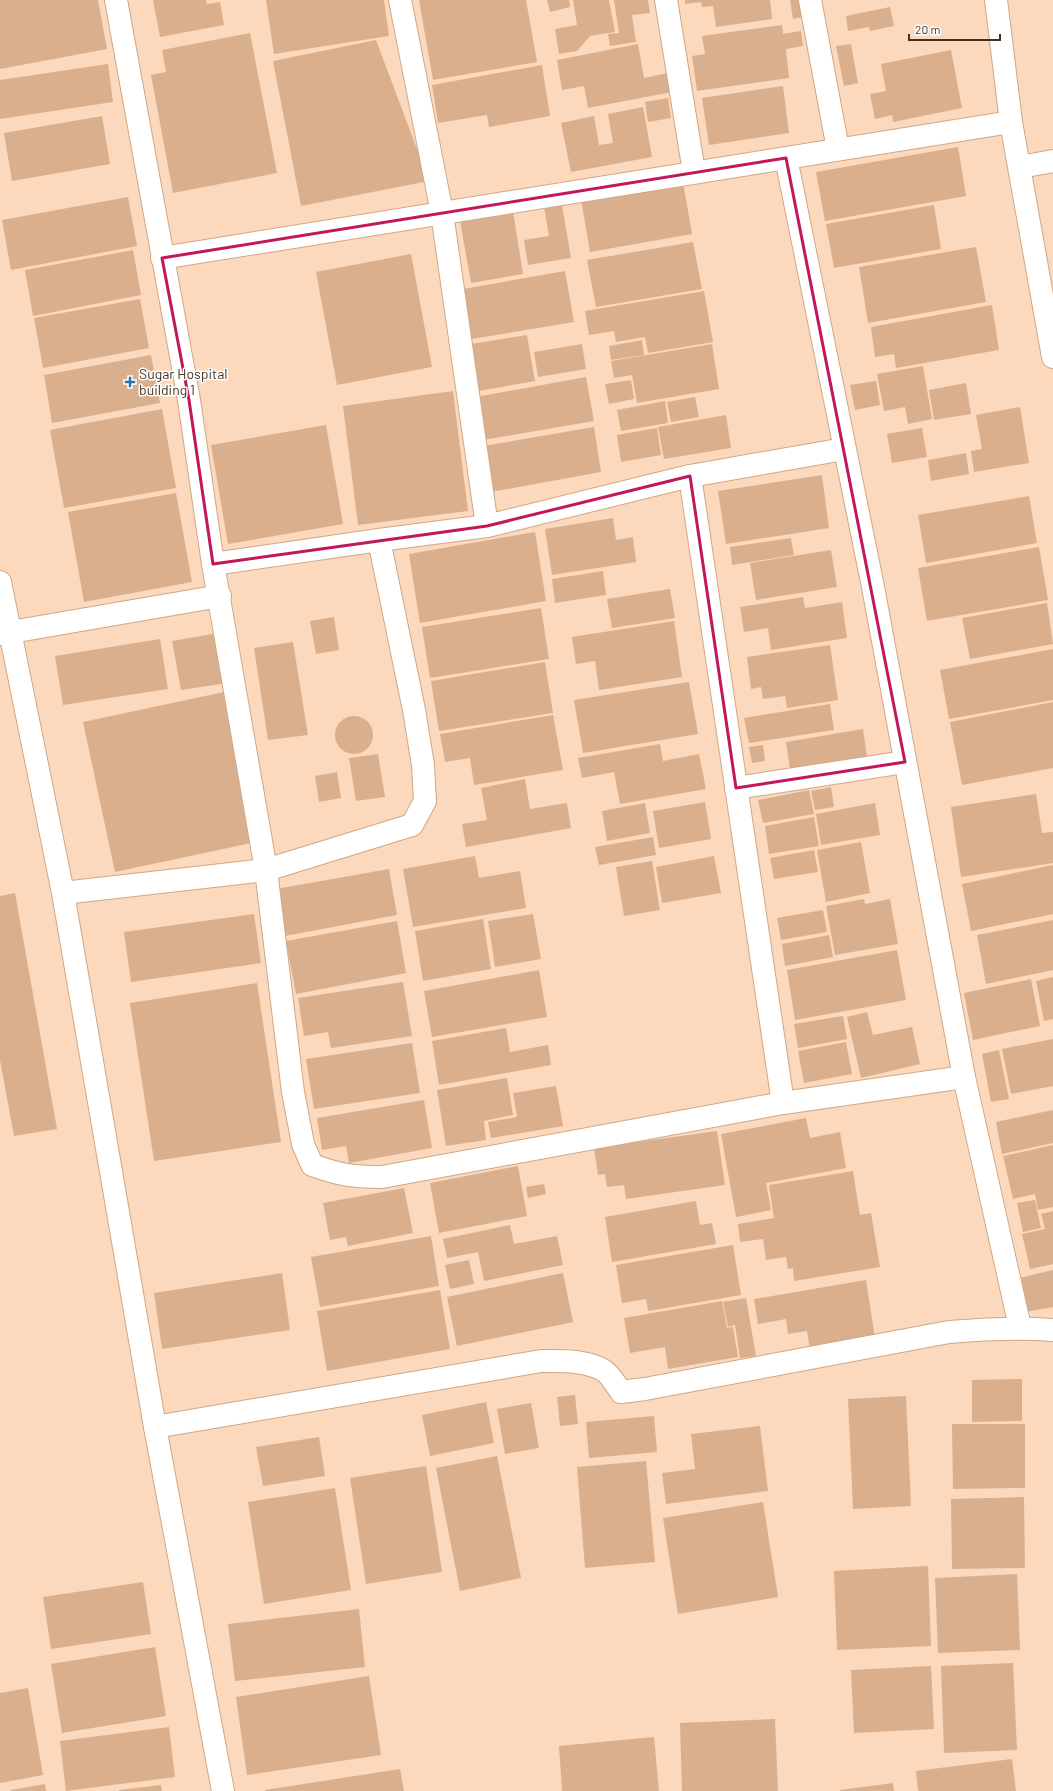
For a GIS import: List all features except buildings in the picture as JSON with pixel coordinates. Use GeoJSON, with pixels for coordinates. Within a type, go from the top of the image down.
{"type":"FeatureCollection","features":[{"type":"Feature","properties":{"kind":"street"},"geometry":{"type":"LineString","coordinates":[[116,0],[189,400],[213,564],[220,596],[266,870],[293,1092],[303,1144],[312,1165],[336,1174],[354,1177],[382,1177],[784,1103],[964,1076]]}},
{"type":"Feature","properties":{"kind":"street"},"geometry":{"type":"LineString","coordinates":[[400,0],[442,213],[486,526]]}},
{"type":"Feature","properties":{"kind":"street"},"geometry":{"type":"LineString","coordinates":[[666,0],[694,172]]}},
{"type":"Feature","properties":{"kind":"street"},"geometry":{"type":"LineString","coordinates":[[810,0],[838,149]]}},
{"type":"Feature","properties":{"kind":"street"},"geometry":{"type":"LineString","coordinates":[[996,0],[1011,122],[1053,357]]}},
{"type":"Feature","properties":{"kind":"street"},"geometry":{"type":"LineString","coordinates":[[162,258],[1011,122]]}},
{"type":"Feature","properties":{"kind":"street"},"geometry":{"type":"LineString","coordinates":[[786,158],[873,587],[964,1076],[1020,1328]]}},
{"type":"Feature","properties":{"kind":"street"},"geometry":{"type":"LineString","coordinates":[[1020,167],[1053,161]]}},
{"type":"Feature","properties":{"kind":"street"},"geometry":{"type":"LineString","coordinates":[[213,564],[486,526],[690,476],[844,449]]}},
{"type":"Feature","properties":{"kind":"street"},"geometry":{"type":"LineString","coordinates":[[690,476],[784,1103]]}},
{"type":"Feature","properties":{"kind":"street"},"geometry":{"type":"LineString","coordinates":[[63,893],[266,870],[412,825],[425,801],[423,765],[379,540]]}},
{"type":"Feature","properties":{"kind":"street"},"geometry":{"type":"LineString","coordinates":[[0,582],[5,633],[63,893],[155,1427],[223,1791]]}},
{"type":"Feature","properties":{"kind":"street"},"geometry":{"type":"LineString","coordinates":[[5,633],[220,596]]}},
{"type":"Feature","properties":{"kind":"street"},"geometry":{"type":"LineString","coordinates":[[736,788],[905,762]]}},
{"type":"Feature","properties":{"kind":"street"},"geometry":{"type":"LineString","coordinates":[[155,1427],[541,1361],[583,1363],[604,1370],[622,1392],[645,1389],[949,1332],[1020,1328],[1053,1330]]}},
{"type":"Feature","properties":{"kind":"highlighted area"},"geometry":{"type":"Polygon","coordinates":[[[786,158],[905,762],[736,788],[690,476],[487,526],[213,564],[189,400],[162,258],[786,158]]]}},
{"type":"Feature","properties":{"kind":"place","name":"Sugar Hospital building 1"},"geometry":{"type":"Point","coordinates":[130,382]}}]}
